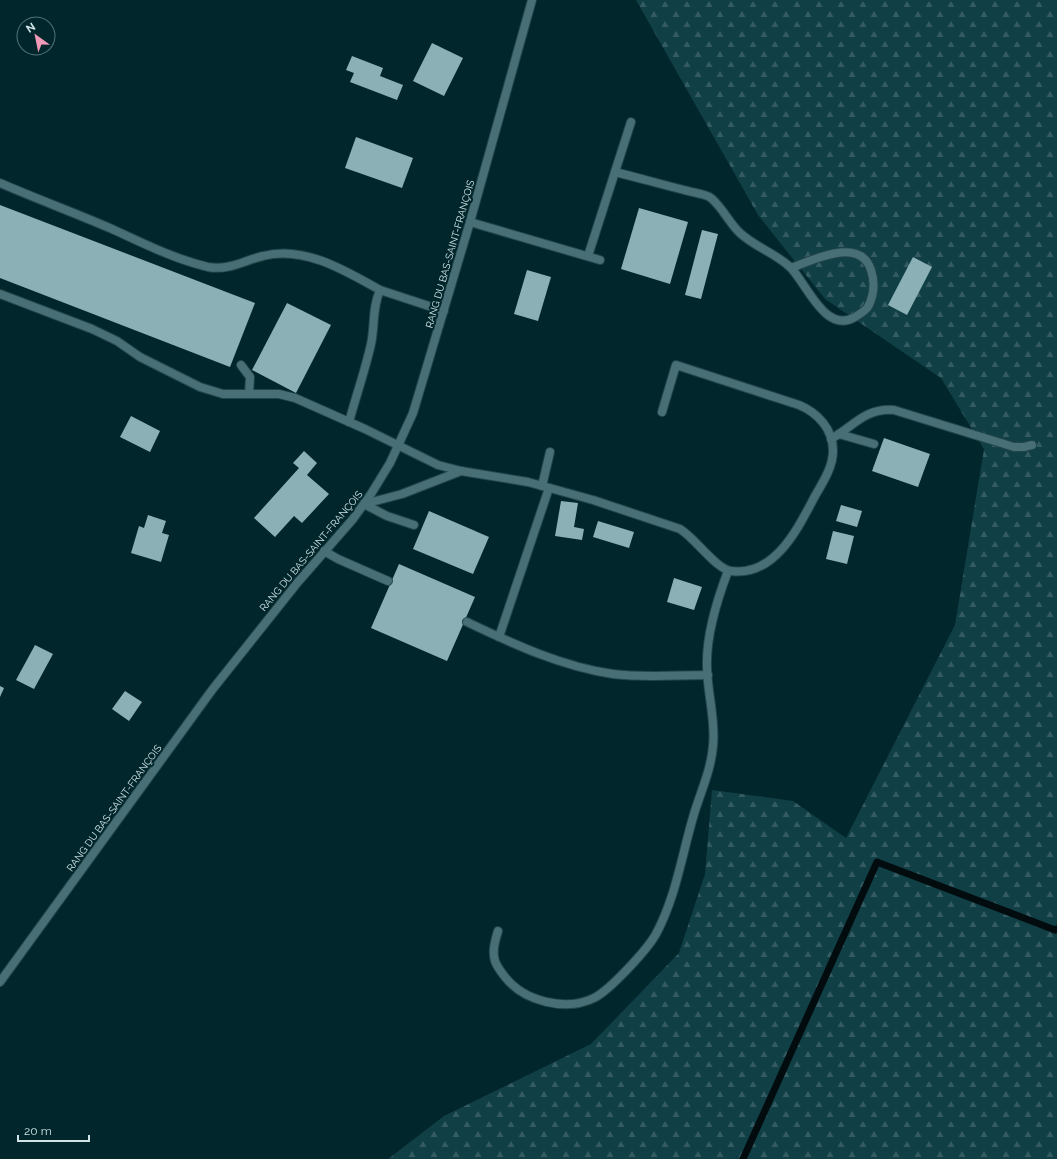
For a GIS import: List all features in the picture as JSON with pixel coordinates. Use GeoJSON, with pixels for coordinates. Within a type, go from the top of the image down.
{"type":"FeatureCollection","features":[{"type":"Feature","properties":{"kind":"street","name":"RANG DU BAS-SAINT-FRANÇOIS"},"geometry":{"type":"LineString","coordinates":[[0,982],[212,690],[324,551],[364,504],[381,479],[413,413],[470,222],[532,0]]}},
{"type":"Feature","properties":{"kind":"street"},"geometry":{"type":"LineString","coordinates":[[588,256],[631,122]]}},
{"type":"Feature","properties":{"kind":"street"},"geometry":{"type":"LineString","coordinates":[[615,172],[711,197],[738,232],[752,244],[778,258],[791,268],[818,307],[830,316],[842,320],[851,320],[868,307],[874,292],[874,278],[867,260],[849,252],[834,253],[791,268]]}},
{"type":"Feature","properties":{"kind":"street"},"geometry":{"type":"LineString","coordinates":[[0,183],[159,251],[209,267],[232,266],[264,255],[303,256],[323,260],[380,290],[444,311]]}},
{"type":"Feature","properties":{"kind":"street"},"geometry":{"type":"LineString","coordinates":[[470,222],[600,260]]}},
{"type":"Feature","properties":{"kind":"street"},"geometry":{"type":"LineString","coordinates":[[349,422],[371,345],[373,311],[380,290]]}},
{"type":"Feature","properties":{"kind":"street"},"geometry":{"type":"LineString","coordinates":[[0,294],[92,329],[116,341],[140,357],[200,387],[223,394],[279,394],[295,398],[438,465],[461,471],[545,487],[593,500],[680,529],[691,536],[715,562],[728,570],[747,570],[762,566],[790,541],[824,479],[832,460],[833,450],[831,439],[821,418],[809,409],[676,365],[662,412]]}},
{"type":"Feature","properties":{"kind":"street"},"geometry":{"type":"LineString","coordinates":[[240,365],[250,377],[249,394]]}},
{"type":"Feature","properties":{"kind":"street"},"geometry":{"type":"LineString","coordinates":[[831,439],[869,413],[880,409],[894,410],[1014,447],[1024,448],[1032,445]]}},
{"type":"Feature","properties":{"kind":"street"},"geometry":{"type":"LineString","coordinates":[[839,434],[874,444]]}},
{"type":"Feature","properties":{"kind":"street"},"geometry":{"type":"LineString","coordinates":[[499,637],[545,487],[550,452]]}},
{"type":"Feature","properties":{"kind":"street"},"geometry":{"type":"LineString","coordinates":[[364,504],[402,494],[461,471]]}},
{"type":"Feature","properties":{"kind":"street"},"geometry":{"type":"LineString","coordinates":[[364,504],[387,516],[414,525]]}},
{"type":"Feature","properties":{"kind":"street"},"geometry":{"type":"LineString","coordinates":[[324,551],[338,559],[388,581]]}},
{"type":"Feature","properties":{"kind":"street"},"geometry":{"type":"LineString","coordinates":[[498,931],[494,955],[498,969],[511,984],[523,994],[535,1000],[570,1004],[584,1002],[595,998],[618,977],[654,936],[662,920],[710,765],[714,732],[708,675],[708,646],[718,597],[728,570]]}},
{"type":"Feature","properties":{"kind":"street"},"geometry":{"type":"LineString","coordinates":[[467,622],[499,637],[571,664],[614,674],[708,675]]}},
{"type":"Feature","properties":{"kind":"green space"},"geometry":{"type":"Polygon","coordinates":[[[636,0],[1057,0],[1057,1159],[388,1159],[444,1116],[591,1044],[679,953],[705,874],[712,790],[793,801],[846,838],[955,625],[984,449],[941,378],[825,299],[758,215],[636,0]]]}},
{"type":"Feature","properties":{"kind":"building"},"geometry":{"type":"Polygon","coordinates":[[[432,43],[463,58],[444,96],[413,81],[432,43]]]}},
{"type":"Feature","properties":{"kind":"building"},"geometry":{"type":"Polygon","coordinates":[[[352,56],[383,68],[380,76],[403,85],[397,100],[350,82],[354,73],[346,70],[352,56]]]}},
{"type":"Feature","properties":{"kind":"building"},"geometry":{"type":"Polygon","coordinates":[[[356,137],[413,158],[402,188],[345,168],[356,137]]]}},
{"type":"Feature","properties":{"kind":"building"},"geometry":{"type":"Polygon","coordinates":[[[0,205],[255,303],[230,367],[0,278],[0,205]]]}},
{"type":"Feature","properties":{"kind":"building"},"geometry":{"type":"Polygon","coordinates":[[[639,208],[688,222],[670,284],[621,269],[639,208]]]}},
{"type":"Feature","properties":{"kind":"building"},"geometry":{"type":"Polygon","coordinates":[[[702,230],[718,234],[701,299],[685,295],[702,230]]]}},
{"type":"Feature","properties":{"kind":"building"},"geometry":{"type":"Polygon","coordinates":[[[913,257],[932,267],[907,315],[888,305],[913,257]]]}},
{"type":"Feature","properties":{"kind":"building"},"geometry":{"type":"Polygon","coordinates":[[[527,270],[551,277],[538,321],[514,314],[527,270]]]}},
{"type":"Feature","properties":{"kind":"building"},"geometry":{"type":"Polygon","coordinates":[[[287,303],[331,325],[296,393],[252,370],[287,303]]]}},
{"type":"Feature","properties":{"kind":"building"},"geometry":{"type":"Polygon","coordinates":[[[131,416],[160,431],[150,452],[120,437],[131,416]]]}},
{"type":"Feature","properties":{"kind":"building"},"geometry":{"type":"Polygon","coordinates":[[[884,438],[930,454],[918,487],[872,471],[884,438]]]}},
{"type":"Feature","properties":{"kind":"building"},"geometry":{"type":"Polygon","coordinates":[[[304,451],[317,463],[307,475],[329,494],[302,523],[294,516],[275,537],[254,518],[299,468],[293,463],[304,451]]]}},
{"type":"Feature","properties":{"kind":"building"},"geometry":{"type":"Polygon","coordinates":[[[561,501],[578,503],[574,527],[584,529],[582,540],[555,536],[561,501]]]}},
{"type":"Feature","properties":{"kind":"building"},"geometry":{"type":"Polygon","coordinates":[[[841,505],[862,511],[857,527],[836,521],[841,505]]]}},
{"type":"Feature","properties":{"kind":"building"},"geometry":{"type":"Polygon","coordinates":[[[429,511],[489,537],[473,574],[413,549],[429,511]]]}},
{"type":"Feature","properties":{"kind":"building"},"geometry":{"type":"Polygon","coordinates":[[[148,515],[166,521],[162,533],[169,535],[161,562],[131,553],[139,526],[144,528],[148,515]]]}},
{"type":"Feature","properties":{"kind":"building"},"geometry":{"type":"Polygon","coordinates":[[[598,521],[634,532],[629,548],[593,537],[598,521]]]}},
{"type":"Feature","properties":{"kind":"building"},"geometry":{"type":"Polygon","coordinates":[[[833,531],[854,536],[847,564],[826,559],[833,531]]]}},
{"type":"Feature","properties":{"kind":"building"},"geometry":{"type":"Polygon","coordinates":[[[399,564],[475,597],[447,661],[371,628],[399,564]]]}},
{"type":"Feature","properties":{"kind":"building"},"geometry":{"type":"Polygon","coordinates":[[[674,578],[702,587],[694,610],[667,602],[674,578]]]}},
{"type":"Feature","properties":{"kind":"building"},"geometry":{"type":"Polygon","coordinates":[[[35,645],[53,654],[34,689],[16,680],[35,645]]]}},
{"type":"Feature","properties":{"kind":"building"},"geometry":{"type":"Polygon","coordinates":[[[0,686],[4,688],[0,697],[0,686]]]}},
{"type":"Feature","properties":{"kind":"building"},"geometry":{"type":"Polygon","coordinates":[[[125,691],[142,702],[129,721],[112,709],[125,691]]]}},
{"type":"Feature","properties":{"kind":"waterway"},"geometry":{"type":"LineString","coordinates":[[743,1159],[877,862],[1055,930],[1057,929]]}}]}
